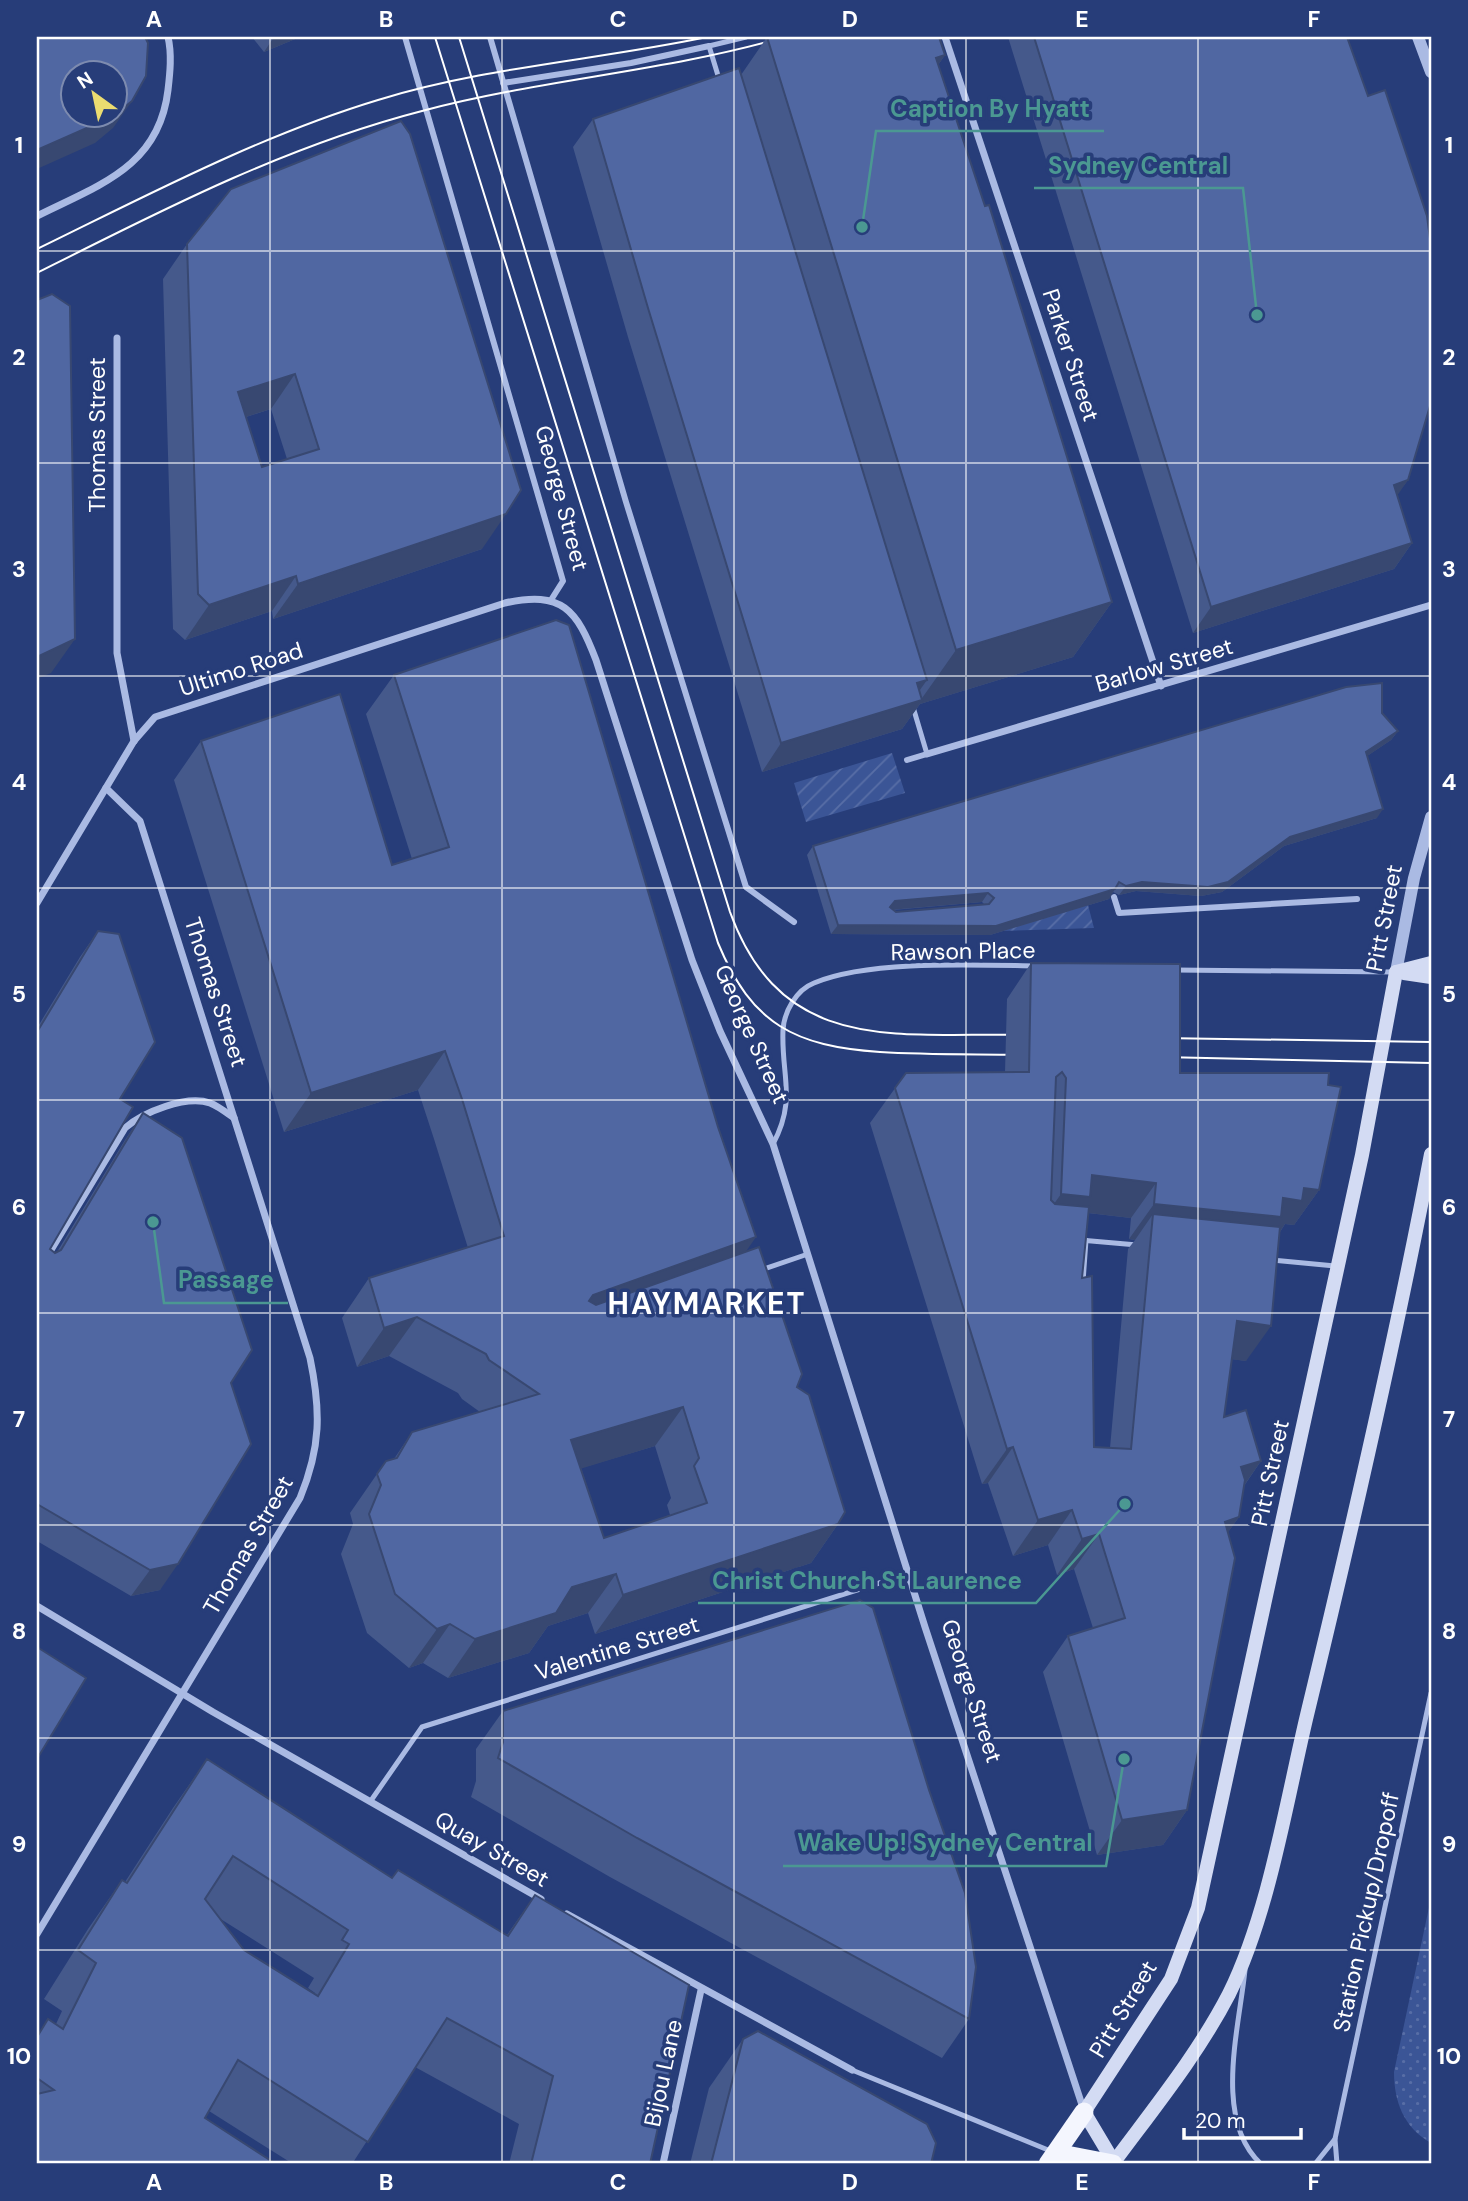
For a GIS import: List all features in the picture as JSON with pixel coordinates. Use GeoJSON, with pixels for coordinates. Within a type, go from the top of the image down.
{"type":"FeatureCollection","features":[{"type":"Feature","properties":{"kind":"highway"},"geometry":{"type":"LineString","coordinates":[[1084,2112],[1052,2159],[1114,2164]]}},
{"type":"Feature","properties":{"kind":"main road"},"geometry":{"type":"LineString","coordinates":[[1396,972],[1431,963]]}},
{"type":"Feature","properties":{"kind":"main road"},"geometry":{"type":"LineString","coordinates":[[1396,972],[1431,977]]}},
{"type":"Feature","properties":{"kind":"main road","name":"Pitt Street"},"geometry":{"type":"LineString","coordinates":[[1084,2112],[1165,1989],[1198,1908],[1338,1266],[1396,972]]}},
{"type":"Feature","properties":{"kind":"main road"},"geometry":{"type":"LineString","coordinates":[[1084,2112],[1114,2164],[1213,2021],[1247,1950],[1282,1820],[1355,1511],[1397,1329],[1431,1154]]}},
{"type":"Feature","properties":{"kind":"street"},"geometry":{"type":"LineString","coordinates":[[37,216],[123,170],[143,155],[160,126],[170,75],[168,37]]}},
{"type":"Feature","properties":{"kind":"street","name":"George Street"},"geometry":{"type":"LineString","coordinates":[[405,37],[563,581],[551,600],[576,617],[591,644],[692,960],[720,1031],[773,1144],[908,1573],[1084,2112]]}},
{"type":"Feature","properties":{"kind":"street"},"geometry":{"type":"LineString","coordinates":[[490,37],[625,502],[746,887],[794,922]]}},
{"type":"Feature","properties":{"kind":"street","name":"Parker Street"},"geometry":{"type":"LineString","coordinates":[[945,37],[1161,686]]}},
{"type":"Feature","properties":{"kind":"street"},"geometry":{"type":"LineString","coordinates":[[1418,37],[1431,72]]}},
{"type":"Feature","properties":{"kind":"street"},"geometry":{"type":"LineString","coordinates":[[503,83],[631,63],[709,46]]}},
{"type":"Feature","properties":{"kind":"street","name":"Thomas Street"},"geometry":{"type":"LineString","coordinates":[[117,338],[117,653],[134,741]]}},
{"type":"Feature","properties":{"kind":"street","name":"Ultimo Road"},"geometry":{"type":"LineString","coordinates":[[37,902],[134,741],[155,717],[505,603],[534,597],[551,600]]}},
{"type":"Feature","properties":{"kind":"street","name":"Barlow Street"},"geometry":{"type":"LineString","coordinates":[[907,760],[1431,606]]}},
{"type":"Feature","properties":{"kind":"street","name":"Thomas Street"},"geometry":{"type":"LineString","coordinates":[[37,1934],[300,1498],[312,1469],[319,1430],[317,1392],[310,1358],[141,821],[106,788]]}},
{"type":"Feature","properties":{"kind":"street","name":"Pitt Street"},"geometry":{"type":"LineString","coordinates":[[1396,972],[1413,878],[1431,817]]}},
{"type":"Feature","properties":{"kind":"street"},"geometry":{"type":"LineString","coordinates":[[1114,897],[1119,913],[1357,898]]}},
{"type":"Feature","properties":{"kind":"street"},"geometry":{"type":"LineString","coordinates":[[37,1273],[125,1128],[132,1122],[182,1103],[200,1101],[211,1104],[235,1119]]}},
{"type":"Feature","properties":{"kind":"street","name":"Quay Street"},"geometry":{"type":"LineString","coordinates":[[37,1606],[184,1694],[548,1903]]}},
{"type":"Feature","properties":{"kind":"street","name":"Quay Street"},"geometry":{"type":"LineString","coordinates":[[560,1910],[701,1990],[852,2070]]}},
{"type":"Feature","properties":{"kind":"street","name":"Bijou Lane"},"geometry":{"type":"LineString","coordinates":[[663,2164],[701,1990]]}},
{"type":"Feature","properties":{"kind":"lane"},"geometry":{"type":"LineString","coordinates":[[722,90],[709,46],[746,37]]}},
{"type":"Feature","properties":{"kind":"lane"},"geometry":{"type":"LineString","coordinates":[[911,701],[927,754]]}},
{"type":"Feature","properties":{"kind":"lane","name":"Rawson Place"},"geometry":{"type":"LineString","coordinates":[[791,1003],[814,983],[886,969],[1042,966]]}},
{"type":"Feature","properties":{"kind":"lane"},"geometry":{"type":"LineString","coordinates":[[1168,969],[1396,972]]}},
{"type":"Feature","properties":{"kind":"lane","name":"George Street"},"geometry":{"type":"LineString","coordinates":[[773,1144],[784,1123],[788,1107],[783,1029],[791,1003]]}},
{"type":"Feature","properties":{"kind":"lane"},"geometry":{"type":"LineString","coordinates":[[1072,1239],[1141,1246]]}},
{"type":"Feature","properties":{"kind":"lane"},"geometry":{"type":"LineString","coordinates":[[1083,1291],[1086,1240]]}},
{"type":"Feature","properties":{"kind":"lane"},"geometry":{"type":"LineString","coordinates":[[754,1273],[808,1254]]}},
{"type":"Feature","properties":{"kind":"lane"},"geometry":{"type":"LineString","coordinates":[[1264,1259],[1338,1266]]}},
{"type":"Feature","properties":{"kind":"lane","name":"Valentine Street"},"geometry":{"type":"LineString","coordinates":[[370,1802],[422,1727],[908,1573]]}},
{"type":"Feature","properties":{"kind":"lane","name":"Station Pickup/Dropoff"},"geometry":{"type":"LineString","coordinates":[[1335,2139],[1431,1693]]}},
{"type":"Feature","properties":{"kind":"lane"},"geometry":{"type":"LineString","coordinates":[[1247,1950],[1232,2098],[1240,2134],[1261,2164]]}},
{"type":"Feature","properties":{"kind":"lane","name":"Quay Street"},"geometry":{"type":"LineString","coordinates":[[852,2070],[1052,2159]]}},
{"type":"Feature","properties":{"kind":"lane"},"geometry":{"type":"LineString","coordinates":[[1315,2164],[1335,2139]]}},
{"type":"Feature","properties":{"kind":"lane"},"geometry":{"type":"LineString","coordinates":[[1335,2139],[1337,2164]]}},
{"type":"Feature","properties":{"kind":"shaded area"},"geometry":{"type":"Polygon","coordinates":[[[892,753],[905,793],[806,822],[794,783],[892,753]]]}},
{"type":"Feature","properties":{"kind":"shaded area"},"geometry":{"type":"Polygon","coordinates":[[[1088,905],[1094,928],[1000,931],[1088,905]]]}},
{"type":"Feature","properties":{"kind":"shaded area"},"geometry":{"type":"Polygon","coordinates":[[[1431,1898],[1431,2143],[1414,2130],[1402,2113],[1396,2094],[1394,2072],[1431,1898]]]}},
{"type":"Feature","properties":{"kind":"building"},"geometry":{"type":"Polygon","coordinates":[[[37,37],[145,37],[148,43],[146,76],[130,103],[130,60],[60,60],[60,130],[82,130],[37,150],[37,37]]]}},
{"type":"Feature","properties":{"kind":"building"},"geometry":{"type":"Polygon","coordinates":[[[767,37],[939,37],[945,55],[936,58],[985,206],[989,205],[1112,602],[956,650],[767,37]]]}},
{"type":"Feature","properties":{"kind":"building"},"geometry":{"type":"Polygon","coordinates":[[[1034,37],[1347,37],[1368,96],[1385,90],[1427,216],[1431,246],[1430,406],[1408,480],[1394,485],[1412,543],[1211,607],[1034,37]]]}},
{"type":"Feature","properties":{"kind":"building"},"geometry":{"type":"Polygon","coordinates":[[[739,68],[927,680],[917,683],[922,700],[781,743],[593,119],[739,68]]]}},
{"type":"Feature","properties":{"kind":"building"},"geometry":{"type":"Polygon","coordinates":[[[401,121],[410,134],[521,490],[506,514],[298,584],[296,576],[209,605],[198,594],[187,244],[231,189],[401,121]],[[295,374],[238,392],[262,467],[319,449],[295,374]]]}},
{"type":"Feature","properties":{"kind":"building"},"geometry":{"type":"Polygon","coordinates":[[[52,294],[70,306],[75,639],[37,657],[37,300],[52,294]]]}},
{"type":"Feature","properties":{"kind":"building"},"geometry":{"type":"Polygon","coordinates":[[[556,620],[569,625],[718,1127],[756,1237],[593,1295],[589,1301],[596,1305],[759,1247],[802,1374],[797,1387],[809,1395],[845,1512],[838,1524],[623,1595],[616,1574],[572,1587],[556,1613],[475,1639],[450,1624],[437,1629],[395,1594],[369,1514],[381,1485],[377,1474],[386,1461],[397,1458],[412,1432],[539,1394],[489,1360],[486,1354],[417,1317],[384,1328],[369,1278],[504,1236],[445,1051],[311,1093],[201,741],[340,694],[392,865],[449,847],[394,675],[556,620]],[[683,1407],[571,1440],[604,1538],[707,1503],[694,1466],[699,1458],[683,1407]]]}},
{"type":"Feature","properties":{"kind":"building"},"geometry":{"type":"Polygon","coordinates":[[[1382,683],[1382,713],[1398,731],[1366,752],[1383,809],[1290,837],[1228,882],[1208,887],[1142,882],[1126,886],[1119,882],[1115,889],[996,926],[838,925],[813,846],[1346,687],[1382,683]],[[988,893],[895,901],[890,907],[896,912],[989,904],[994,898],[988,893]]]}},
{"type":"Feature","properties":{"kind":"building"},"geometry":{"type":"Polygon","coordinates":[[[98,931],[119,934],[155,1042],[120,1099],[133,1107],[50,1249],[55,1253],[61,1250],[143,1113],[182,1138],[252,1350],[231,1383],[251,1444],[178,1564],[150,1570],[37,1504],[37,1032],[98,931]]]}},
{"type":"Feature","properties":{"kind":"building"},"geometry":{"type":"Polygon","coordinates":[[[1031,963],[1180,964],[1180,1073],[1329,1073],[1328,1085],[1341,1087],[1319,1190],[1304,1188],[1302,1201],[1283,1198],[1281,1217],[1154,1204],[1156,1183],[1092,1175],[1090,1197],[1061,1194],[1066,1078],[1062,1072],[1056,1077],[1051,1200],[1055,1204],[1089,1207],[1082,1278],[1092,1276],[1094,1447],[1131,1449],[1153,1214],[1280,1227],[1271,1326],[1237,1321],[1224,1417],[1246,1410],[1261,1461],[1241,1467],[1245,1480],[1239,1517],[1225,1522],[1235,1558],[1187,1810],[1122,1820],[1068,1636],[1125,1618],[1099,1534],[1082,1539],[1072,1510],[1038,1520],[1013,1447],[1007,1449],[895,1088],[906,1073],[1029,1072],[1031,963]]]}},
{"type":"Feature","properties":{"kind":"building"},"geometry":{"type":"Polygon","coordinates":[[[860,1600],[873,1608],[929,1790],[965,1893],[976,1967],[969,2019],[637,1838],[498,1758],[503,1742],[503,1711],[860,1600]]]}},
{"type":"Feature","properties":{"kind":"building"},"geometry":{"type":"Polygon","coordinates":[[[37,1647],[86,1678],[37,1759],[37,1647]]]}},
{"type":"Feature","properties":{"kind":"building"},"geometry":{"type":"Polygon","coordinates":[[[207,1759],[392,1878],[398,1870],[508,1936],[535,1895],[689,1985],[650,2164],[531,2164],[553,2076],[447,2018],[368,2142],[238,2060],[205,2118],[276,2164],[37,2164],[37,2094],[54,2090],[37,2078],[37,2037],[48,2019],[63,2029],[96,1963],[78,1950],[122,1880],[127,1883],[207,1759]],[[233,1856],[205,1899],[244,1950],[318,1996],[349,1944],[342,1940],[348,1930],[233,1856]]]}},
{"type":"Feature","properties":{"kind":"building"},"geometry":{"type":"Polygon","coordinates":[[[758,2031],[927,2124],[936,2143],[931,2164],[711,2164],[743,2039],[758,2031]]]}},
{"type":"Feature","properties":{"kind":"tram line"},"geometry":{"type":"LineString","coordinates":[[435,37],[718,943],[731,971],[762,1012],[780,1026],[824,1044],[880,1052],[1025,1055]]}},
{"type":"Feature","properties":{"kind":"tram line"},"geometry":{"type":"LineString","coordinates":[[459,37],[730,912],[753,959],[781,992],[813,1014],[850,1027],[890,1033],[933,1035],[1025,1035]]}},
{"type":"Feature","properties":{"kind":"tram line"},"geometry":{"type":"LineString","coordinates":[[37,249],[247,149],[378,100],[459,79],[707,37]]}},
{"type":"Feature","properties":{"kind":"tram line"},"geometry":{"type":"LineString","coordinates":[[37,273],[225,182],[273,161],[372,125],[467,100],[695,59],[785,37]]}},
{"type":"Feature","properties":{"kind":"tram line"},"geometry":{"type":"LineString","coordinates":[[1161,1038],[1431,1042]]}},
{"type":"Feature","properties":{"kind":"tram line"},"geometry":{"type":"LineString","coordinates":[[1162,1057],[1431,1063]]}},
{"type":"Feature","properties":{"kind":"place","name":"Caption By Hyatt"},"geometry":{"type":"Point","coordinates":[862,227]}},
{"type":"Feature","properties":{"kind":"place","name":"Sydney Central"},"geometry":{"type":"Point","coordinates":[1257,315]}},
{"type":"Feature","properties":{"kind":"place","name":"Passage"},"geometry":{"type":"Point","coordinates":[153,1222]}},
{"type":"Feature","properties":{"kind":"place","name":"Christ Church St Laurence"},"geometry":{"type":"Point","coordinates":[1125,1504]}},
{"type":"Feature","properties":{"kind":"place","name":"Wake Up! Sydney Central"},"geometry":{"type":"Point","coordinates":[1124,1759]}},
{"type":"Feature","properties":{"kind":"district","name":"HAYMARKET"},"geometry":{"type":"Point","coordinates":[707,1304]}}]}
